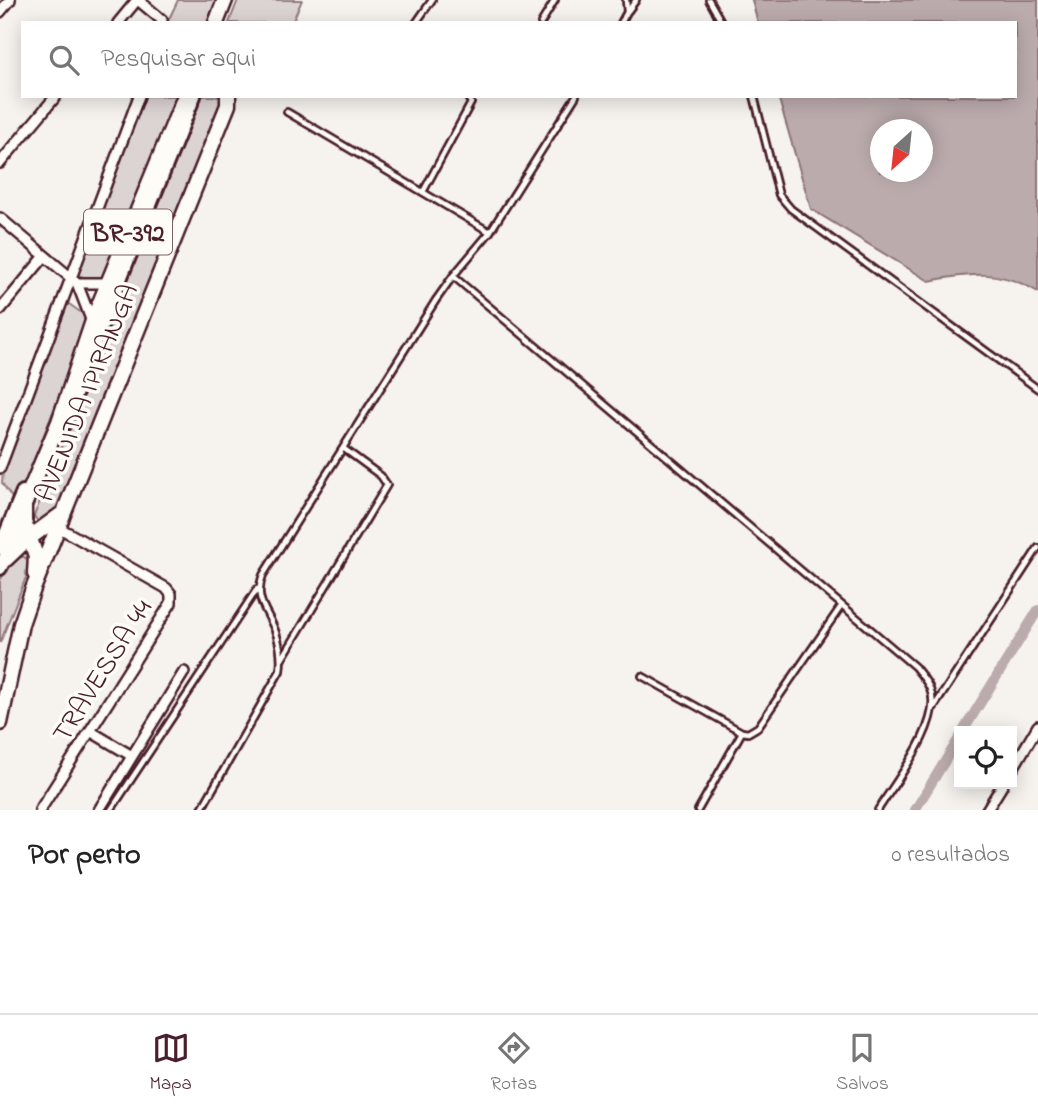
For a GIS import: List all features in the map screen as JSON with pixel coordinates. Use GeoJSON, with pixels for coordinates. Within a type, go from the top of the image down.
{"type":"FeatureCollection","features":[{"type":"Feature","properties":{"kind":"main road"},"geometry":{"type":"LineString","coordinates":[[219,21],[225,2]]}},
{"type":"Feature","properties":{"kind":"main road","name":"BR-392"},"geometry":{"type":"LineString","coordinates":[[2,559],[77,371],[110,279],[186,98]]}},
{"type":"Feature","properties":{"kind":"main road","name":"BR-392"},"geometry":{"type":"LineString","coordinates":[[2,559],[24,522],[193,98]]}},
{"type":"Feature","properties":{"kind":"main road","name":"AVENIDA IPIRANGA"},"geometry":{"type":"LineString","coordinates":[[33,589],[223,118],[228,98]]}},
{"type":"Feature","properties":{"kind":"main road"},"geometry":{"type":"LineString","coordinates":[[0,723],[21,624],[33,589],[36,556],[24,522],[24,505],[77,371]]}},
{"type":"Feature","properties":{"kind":"main road"},"geometry":{"type":"LineString","coordinates":[[2,559],[29,538],[60,520]]}},
{"type":"Feature","properties":{"kind":"street"},"geometry":{"type":"LineString","coordinates":[[0,12],[10,0]]}},
{"type":"Feature","properties":{"kind":"street"},"geometry":{"type":"LineString","coordinates":[[120,21],[138,0],[162,21]]}},
{"type":"Feature","properties":{"kind":"street"},"geometry":{"type":"LineString","coordinates":[[0,163],[54,98]]}},
{"type":"Feature","properties":{"kind":"street"},"geometry":{"type":"LineString","coordinates":[[0,468],[73,281],[138,98]]}},
{"type":"Feature","properties":{"kind":"street"},"geometry":{"type":"LineString","coordinates":[[0,218],[73,281],[93,324]]}},
{"type":"Feature","properties":{"kind":"street"},"geometry":{"type":"LineString","coordinates":[[0,310],[44,257]]}},
{"type":"Feature","properties":{"kind":"street"},"geometry":{"type":"LineString","coordinates":[[73,281],[110,279]]}},
{"type":"Feature","properties":{"kind":"street","name":"TRAVESSA 44"},"geometry":{"type":"LineString","coordinates":[[40,810],[171,603],[172,594],[60,520]]}},
{"type":"Feature","properties":{"kind":"street"},"geometry":{"type":"LineString","coordinates":[[99,810],[184,672]]}},
{"type":"Feature","properties":{"kind":"street"},"geometry":{"type":"LineString","coordinates":[[1017,762],[1038,726]]}},
{"type":"Feature","properties":{"kind":"street"},"geometry":{"type":"LineString","coordinates":[[90,731],[132,756]]}},
{"type":"Feature","properties":{"kind":"street"},"geometry":{"type":"LineString","coordinates":[[987,810],[1000,789]]}},
{"type":"Feature","properties":{"kind":"lane"},"geometry":{"type":"LineString","coordinates":[[417,21],[432,0]]}},
{"type":"Feature","properties":{"kind":"lane"},"geometry":{"type":"LineString","coordinates":[[542,21],[555,0]]}},
{"type":"Feature","properties":{"kind":"lane"},"geometry":{"type":"LineString","coordinates":[[626,0],[627,12]]}},
{"type":"Feature","properties":{"kind":"lane"},"geometry":{"type":"LineString","coordinates":[[622,21],[636,0]]}},
{"type":"Feature","properties":{"kind":"lane"},"geometry":{"type":"LineString","coordinates":[[709,1],[721,21]]}},
{"type":"Feature","properties":{"kind":"lane"},"geometry":{"type":"LineString","coordinates":[[423,192],[471,103],[468,98]]}},
{"type":"Feature","properties":{"kind":"lane"},"geometry":{"type":"LineString","coordinates":[[111,810],[258,587],[436,300],[490,232],[575,98]]}},
{"type":"Feature","properties":{"kind":"lane"},"geometry":{"type":"LineString","coordinates":[[755,98],[779,195],[791,209],[1038,389]]}},
{"type":"Feature","properties":{"kind":"lane"},"geometry":{"type":"LineString","coordinates":[[286,111],[490,232]]}},
{"type":"Feature","properties":{"kind":"lane"},"geometry":{"type":"LineString","coordinates":[[453,276],[915,667],[930,689],[934,708]]}},
{"type":"Feature","properties":{"kind":"lane"},"geometry":{"type":"LineString","coordinates":[[201,810],[280,671],[282,659],[387,485],[381,476],[343,447]]}},
{"type":"Feature","properties":{"kind":"lane"},"geometry":{"type":"LineString","coordinates":[[878,810],[926,730],[934,708],[1038,548]]}},
{"type":"Feature","properties":{"kind":"lane"},"geometry":{"type":"LineString","coordinates":[[258,587],[259,600],[275,632],[282,659]]}},
{"type":"Feature","properties":{"kind":"lane"},"geometry":{"type":"LineString","coordinates":[[642,676],[748,733],[758,727],[842,605]]}},
{"type":"Feature","properties":{"kind":"lane"},"geometry":{"type":"LineString","coordinates":[[698,810],[742,732]]}},
{"type":"Feature","properties":{"kind":"shaded area"},"geometry":{"type":"Polygon","coordinates":[[[178,0],[218,0],[210,21],[168,21],[178,0]]]}},
{"type":"Feature","properties":{"kind":"shaded area"},"geometry":{"type":"Polygon","coordinates":[[[238,0],[302,0],[293,21],[230,21],[238,0]]]}},
{"type":"Feature","properties":{"kind":"shaded area"},"geometry":{"type":"Polygon","coordinates":[[[752,0],[1038,0],[1038,292],[998,276],[971,275],[929,281],[811,209],[779,98],[1017,98],[1017,21],[757,21],[752,0]]]}},
{"type":"Feature","properties":{"kind":"shaded area"},"geometry":{"type":"Polygon","coordinates":[[[143,98],[178,98],[107,276],[92,279],[78,275],[143,98]]]}},
{"type":"Feature","properties":{"kind":"shaded area"},"geometry":{"type":"Polygon","coordinates":[[[200,98],[220,98],[221,102],[54,515],[39,523],[34,516],[200,98]]]}},
{"type":"Feature","properties":{"kind":"shaded area"},"geometry":{"type":"Polygon","coordinates":[[[69,304],[86,316],[87,326],[18,500],[12,498],[2,483],[3,471],[64,305],[69,304]]]}},
{"type":"Feature","properties":{"kind":"shaded area"},"geometry":{"type":"Polygon","coordinates":[[[17,557],[28,560],[30,567],[0,643],[0,580],[17,557]]]}},
{"type":"Feature","properties":{"kind":"waterway"},"geometry":{"type":"LineString","coordinates":[[966,726],[1038,610]]}},
{"type":"Feature","properties":{"kind":"waterway"},"geometry":{"type":"LineString","coordinates":[[915,810],[954,746]]}}]}
